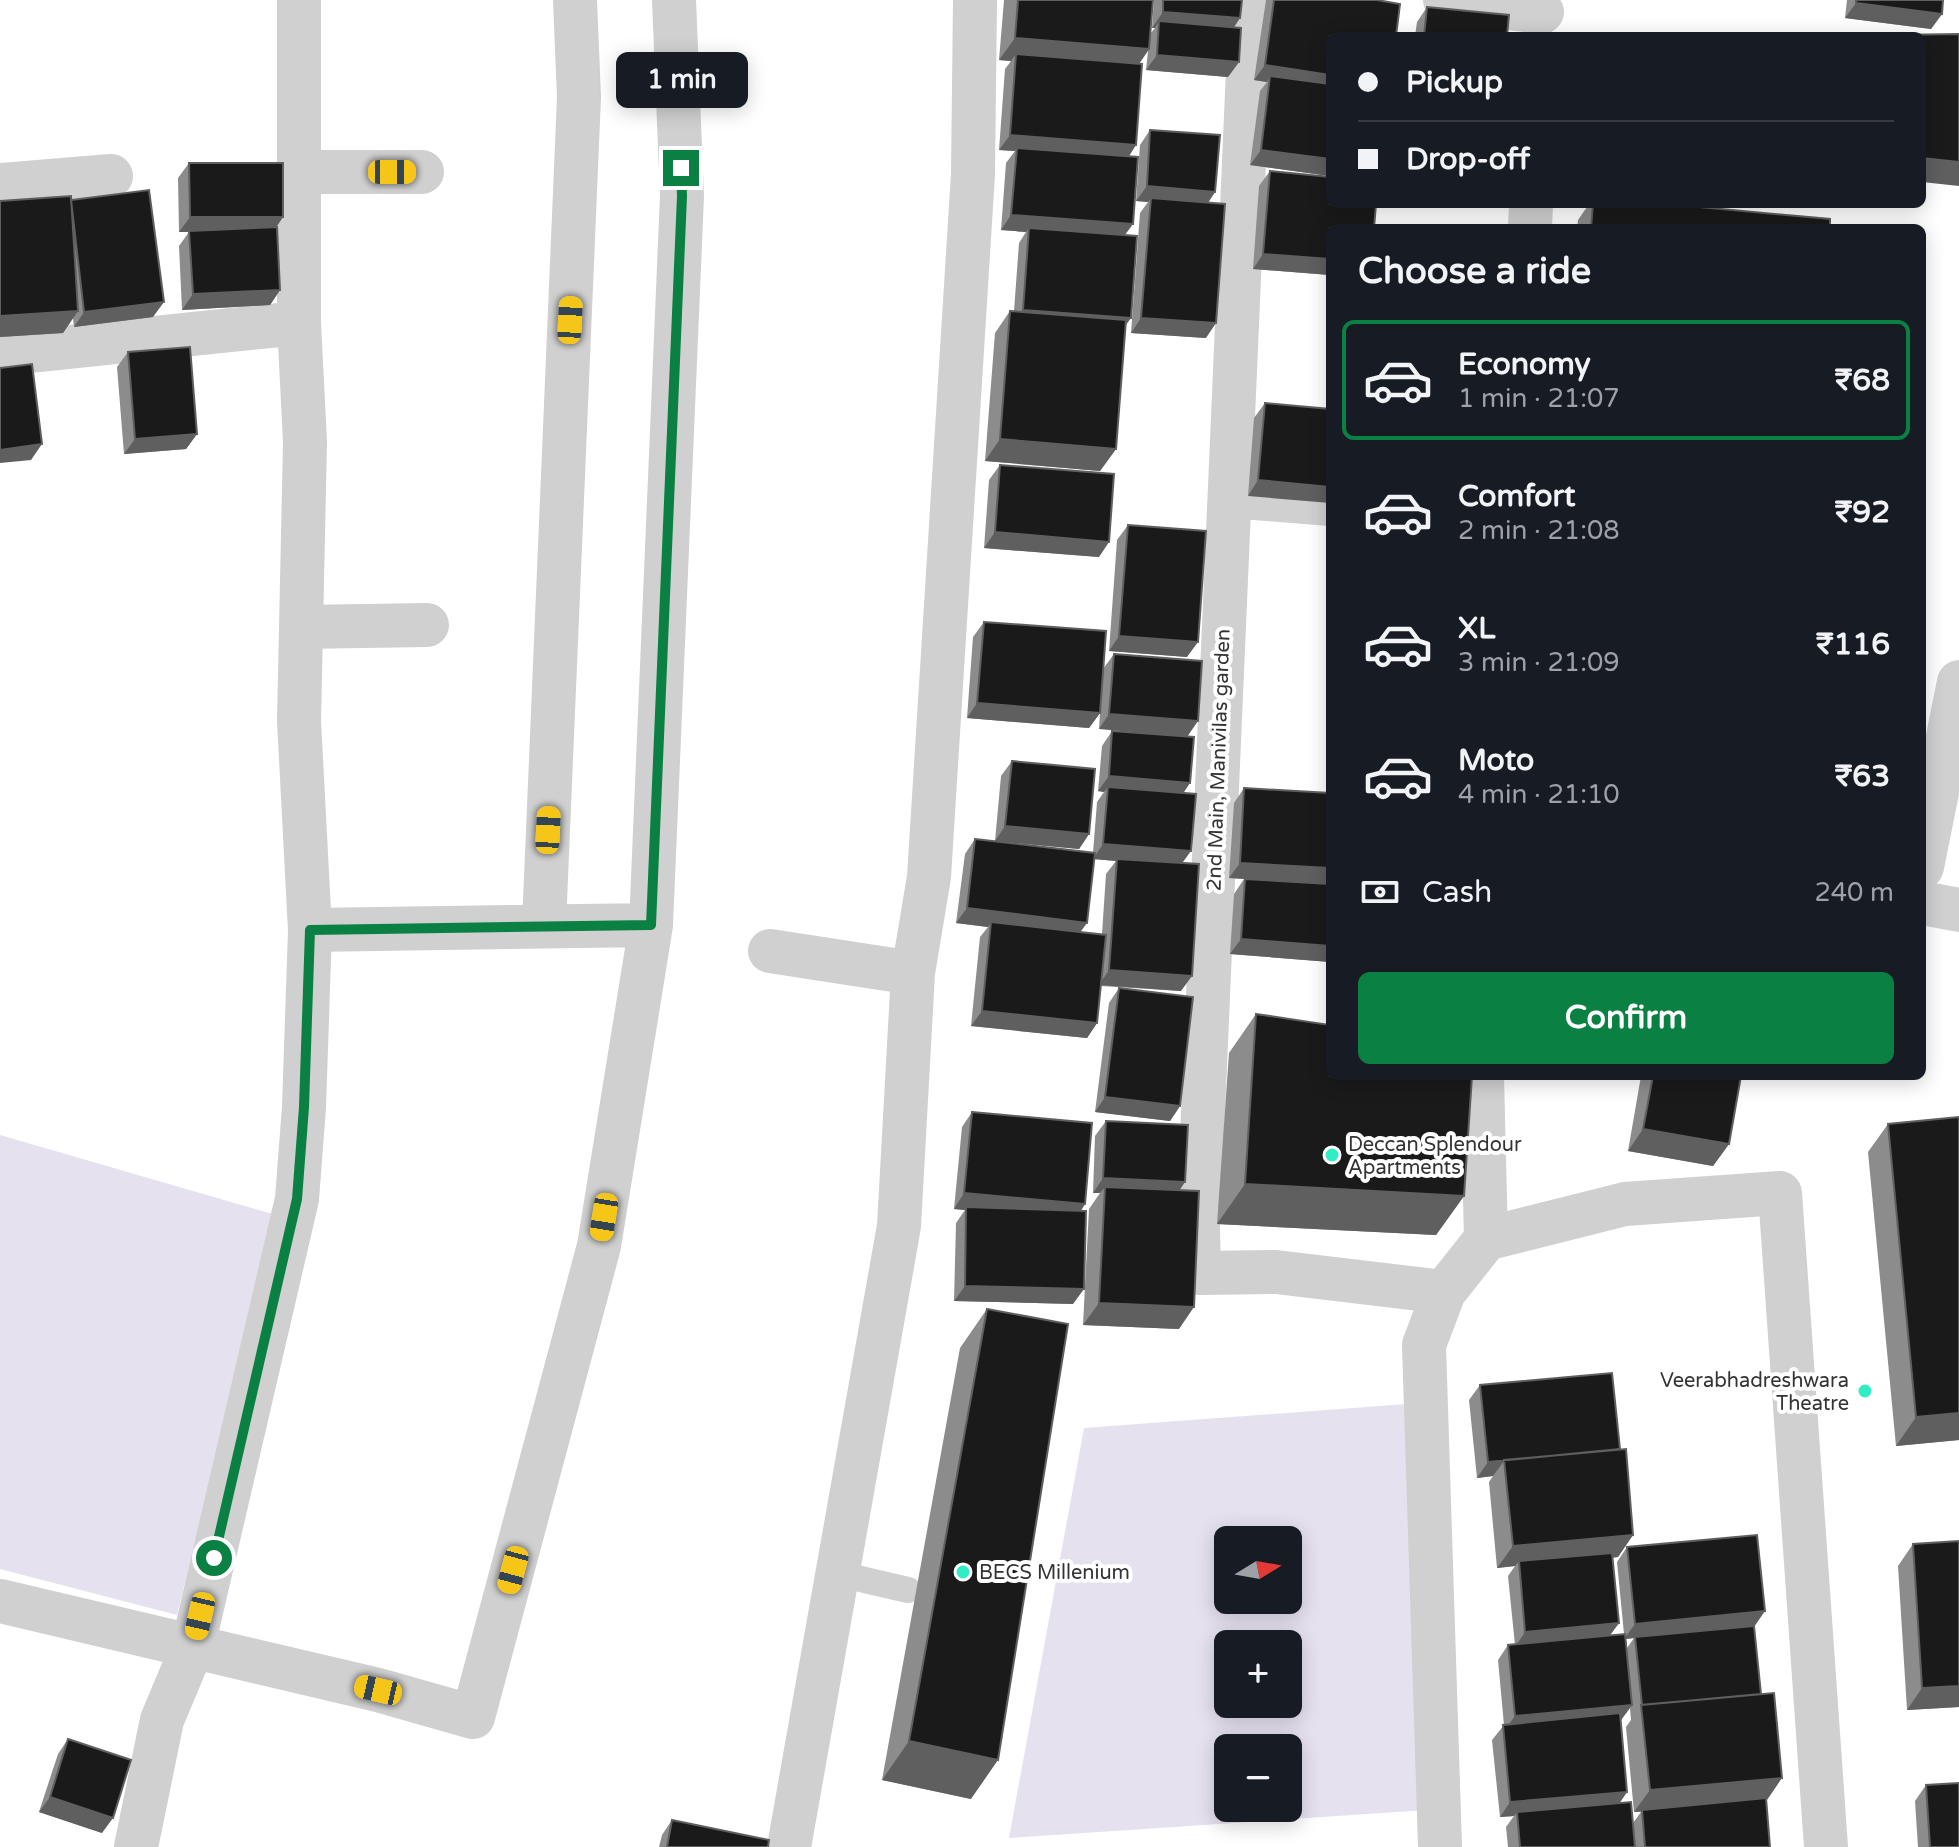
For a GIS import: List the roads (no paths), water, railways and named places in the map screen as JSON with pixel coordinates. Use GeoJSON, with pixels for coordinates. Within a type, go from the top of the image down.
{"type":"FeatureCollection","features":[{"type":"Feature","properties":{"kind":"street"},"geometry":{"type":"LineString","coordinates":[[136,1847],[162,1720],[193,1646],[297,1199],[304,1107],[310,930],[299,721],[305,442],[299,323],[299,0]]}},
{"type":"Feature","properties":{"kind":"street"},"geometry":{"type":"LineString","coordinates":[[544,925],[579,97],[575,0]]}},
{"type":"Feature","properties":{"kind":"street"},"geometry":{"type":"LineString","coordinates":[[0,1601],[378,1690],[473,1717],[599,1246],[651,925],[682,196],[674,0]]}},
{"type":"Feature","properties":{"kind":"street"},"geometry":{"type":"LineString","coordinates":[[789,1847],[899,1226],[913,973],[929,877],[973,174],[975,0]]}},
{"type":"Feature","properties":{"kind":"street","name":"2nd Main, Manivilas garden"},"geometry":{"type":"LineString","coordinates":[[1251,0],[1199,1212],[1199,1273],[1276,1272],[1444,1292]]}},
{"type":"Feature","properties":{"kind":"street"},"geometry":{"type":"LineString","coordinates":[[1445,0],[1542,16]]}},
{"type":"Feature","properties":{"kind":"street"},"geometry":{"type":"LineString","coordinates":[[299,172],[422,172]]}},
{"type":"Feature","properties":{"kind":"street"},"geometry":{"type":"LineString","coordinates":[[0,185],[131,190]]}},
{"type":"Feature","properties":{"kind":"street"},"geometry":{"type":"LineString","coordinates":[[160,293],[169,337]]}},
{"type":"Feature","properties":{"kind":"street"},"geometry":{"type":"LineString","coordinates":[[0,354],[299,323]]}},
{"type":"Feature","properties":{"kind":"street"},"geometry":{"type":"LineString","coordinates":[[1230,496],[1326,504]]}},
{"type":"Feature","properties":{"kind":"street"},"geometry":{"type":"LineString","coordinates":[[301,627],[427,625]]}},
{"type":"Feature","properties":{"kind":"street"},"geometry":{"type":"LineString","coordinates":[[1926,847],[1959,682]]}},
{"type":"Feature","properties":{"kind":"street"},"geometry":{"type":"LineString","coordinates":[[1926,904],[1959,910]]}},
{"type":"Feature","properties":{"kind":"street"},"geometry":{"type":"LineString","coordinates":[[310,930],[651,925]]}},
{"type":"Feature","properties":{"kind":"street"},"geometry":{"type":"LineString","coordinates":[[770,951],[913,973]]}},
{"type":"Feature","properties":{"kind":"street"},"geometry":{"type":"LineString","coordinates":[[1482,1080],[1486,1239]]}},
{"type":"Feature","properties":{"kind":"street"},"geometry":{"type":"LineString","coordinates":[[1440,1847],[1424,1345],[1444,1292],[1486,1239],[1625,1204],[1780,1193],[1826,1847]]}},
{"type":"Feature","properties":{"kind":"lane"},"geometry":{"type":"LineString","coordinates":[[839,1574],[908,1590]]}},
{"type":"Feature","properties":{"kind":"place","name":"Deccan Splendour Apartments"},"geometry":{"type":"Point","coordinates":[1332,1155]}},
{"type":"Feature","properties":{"kind":"place","name":"Veerabhadreshwara Theatre"},"geometry":{"type":"Point","coordinates":[1865,1391]}},
{"type":"Feature","properties":{"kind":"place","name":"BECS Millenium"},"geometry":{"type":"Point","coordinates":[963,1572]}}]}
